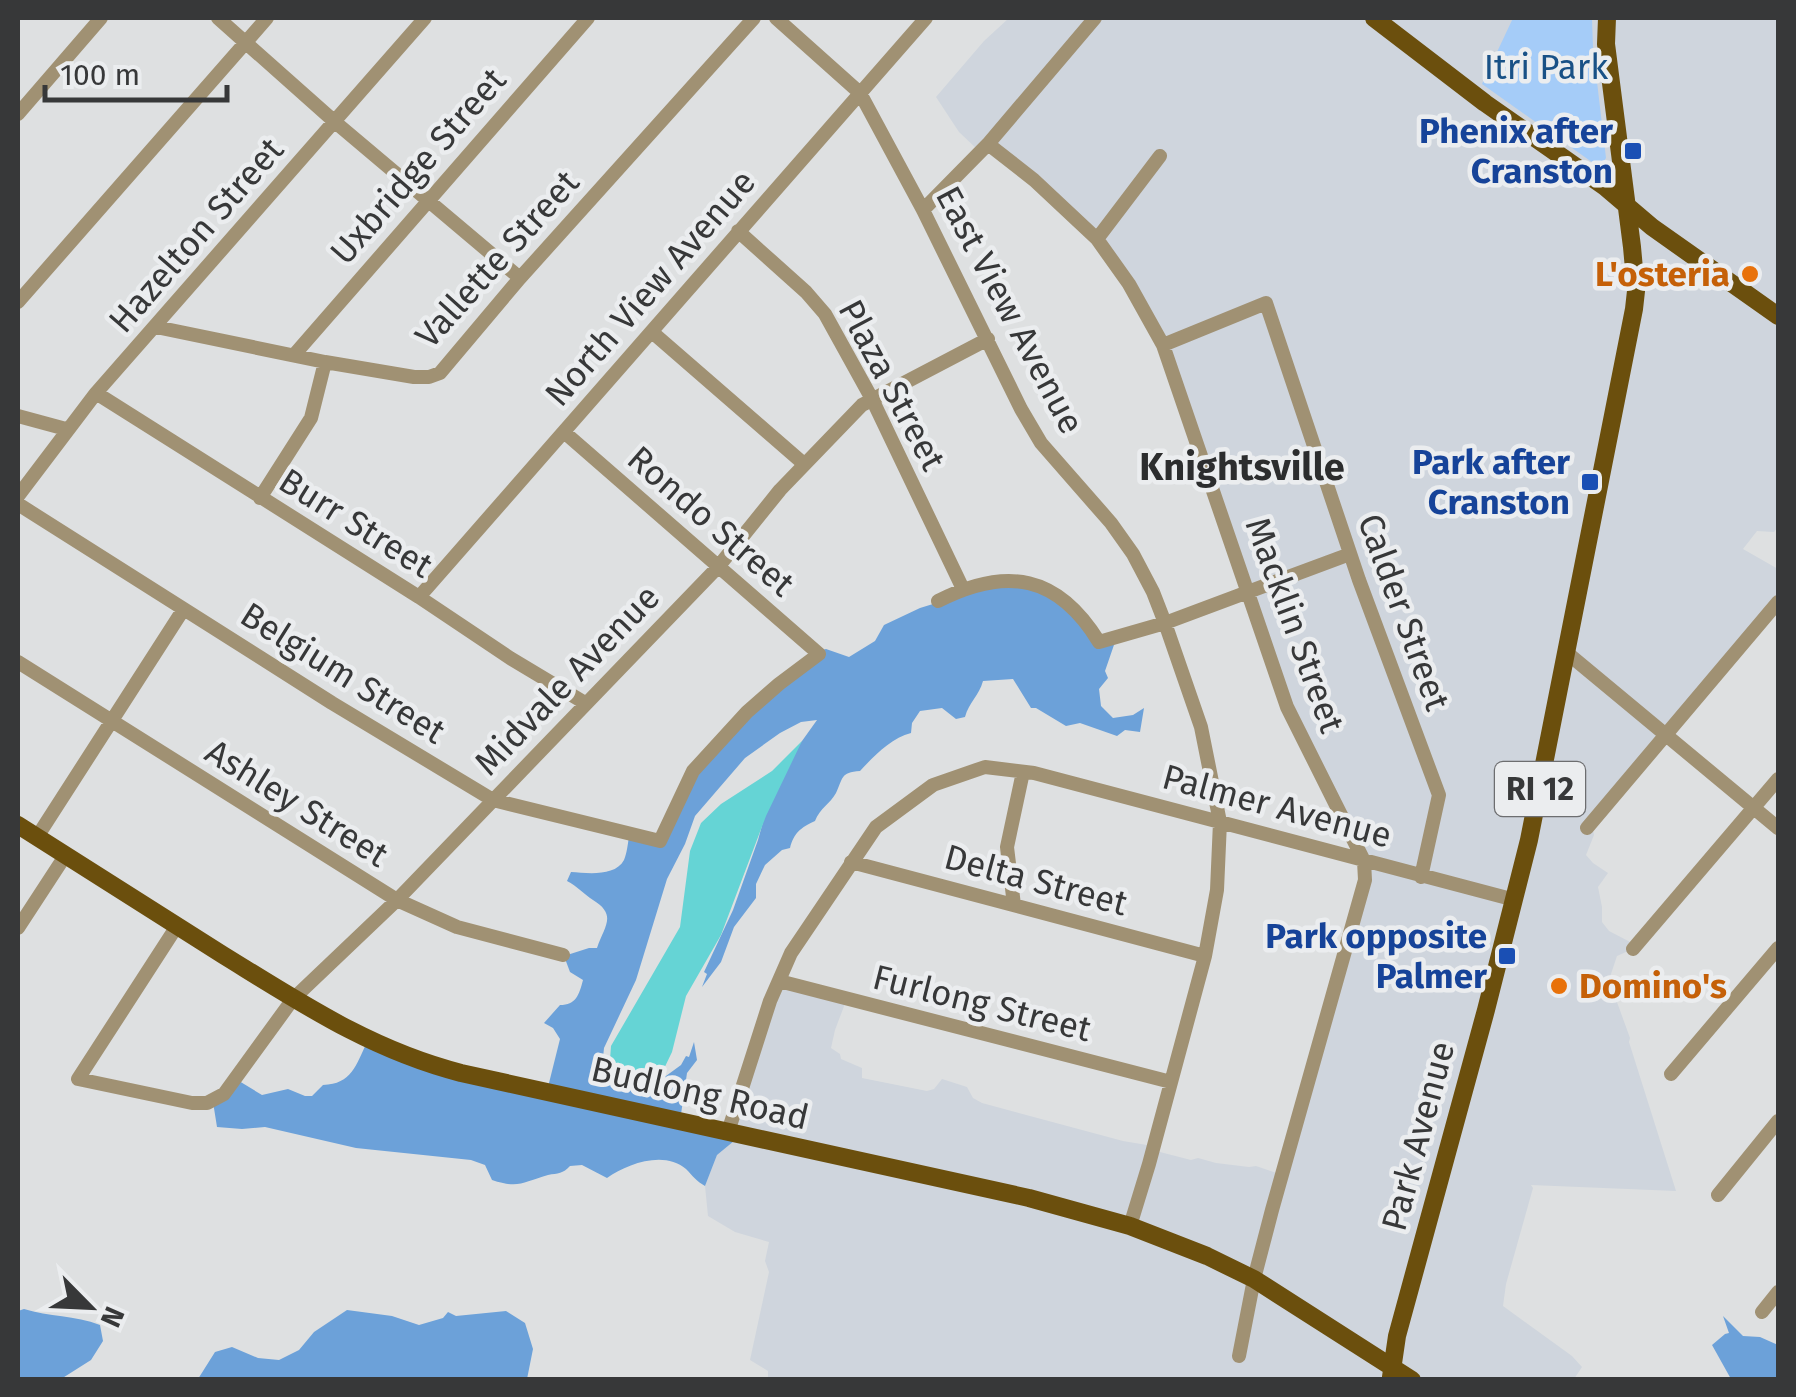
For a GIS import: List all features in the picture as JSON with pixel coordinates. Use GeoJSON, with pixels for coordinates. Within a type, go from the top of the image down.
{"type":"FeatureCollection","features":[{"type":"Feature","properties":{"kind":"main road"},"geometry":{"type":"LineString","coordinates":[[1374,18],[1652,227],[1778,316]]}},
{"type":"Feature","properties":{"kind":"main road","name":"RI 12"},"geometry":{"type":"LineString","coordinates":[[1606,18],[1625,203]]}},
{"type":"Feature","properties":{"kind":"main road","name":"Park Avenue"},"geometry":{"type":"LineString","coordinates":[[1391,1373],[1540,790],[1634,309],[1634,269],[1625,203]]}},
{"type":"Feature","properties":{"kind":"main road","name":"Budlong Road"},"geometry":{"type":"LineString","coordinates":[[18,825],[293,999],[359,1036],[441,1068],[1029,1198],[1130,1226],[1207,1256],[1254,1280],[1391,1373],[1412,1380]]}},
{"type":"Feature","properties":{"kind":"street"},"geometry":{"type":"LineString","coordinates":[[18,114],[102,18]]}},
{"type":"Feature","properties":{"kind":"street"},"geometry":{"type":"LineString","coordinates":[[218,18],[427,202],[520,278]]}},
{"type":"Feature","properties":{"kind":"street"},"geometry":{"type":"LineString","coordinates":[[18,302],[268,18]]}},
{"type":"Feature","properties":{"kind":"street","name":"Hazelton Street"},"geometry":{"type":"LineString","coordinates":[[18,496],[96,393],[425,18]]}},
{"type":"Feature","properties":{"kind":"street","name":"Uxbridge Street"},"geometry":{"type":"LineString","coordinates":[[294,355],[588,18]]}},
{"type":"Feature","properties":{"kind":"street","name":"Vallette Street"},"geometry":{"type":"LineString","coordinates":[[156,327],[325,362],[414,376],[440,373],[520,278],[754,18]]}},
{"type":"Feature","properties":{"kind":"street","name":"East View Avenue"},"geometry":{"type":"LineString","coordinates":[[776,18],[860,93],[1041,443],[1111,522],[1133,554],[1166,622],[1201,727],[1220,822],[1217,890],[1172,1082],[1130,1226]]}},
{"type":"Feature","properties":{"kind":"street","name":"North View Avenue"},"geometry":{"type":"LineString","coordinates":[[419,598],[926,18]]}},
{"type":"Feature","properties":{"kind":"street"},"geometry":{"type":"LineString","coordinates":[[923,210],[988,144],[1095,18]]}},
{"type":"Feature","properties":{"kind":"street","name":"Macklin Street"},"geometry":{"type":"LineString","coordinates":[[988,144],[1097,238],[1164,345],[1288,707],[1364,861]]}},
{"type":"Feature","properties":{"kind":"street"},"geometry":{"type":"LineString","coordinates":[[1097,238],[1160,156]]}},
{"type":"Feature","properties":{"kind":"street","name":"Plaza Street"},"geometry":{"type":"LineString","coordinates":[[738,231],[825,314],[872,399],[962,589]]}},
{"type":"Feature","properties":{"kind":"street","name":"Calder Street"},"geometry":{"type":"LineString","coordinates":[[1164,345],[1266,303],[1350,554],[1438,795],[1421,876]]}},
{"type":"Feature","properties":{"kind":"street"},"geometry":{"type":"LineString","coordinates":[[652,332],[804,464]]}},
{"type":"Feature","properties":{"kind":"street","name":"Midvale Avenue"},"geometry":{"type":"LineString","coordinates":[[177,926],[78,1080],[192,1104],[217,1099],[234,1082],[293,999],[397,900],[718,567],[780,490],[862,405],[988,338]]}},
{"type":"Feature","properties":{"kind":"street"},"geometry":{"type":"LineString","coordinates":[[260,498],[312,418],[325,362]]}},
{"type":"Feature","properties":{"kind":"street","name":"Burr Street"},"geometry":{"type":"LineString","coordinates":[[96,393],[585,703]]}},
{"type":"Feature","properties":{"kind":"street"},"geometry":{"type":"LineString","coordinates":[[18,416],[66,429]]}},
{"type":"Feature","properties":{"kind":"street","name":"Rondo Street"},"geometry":{"type":"LineString","coordinates":[[564,432],[818,654],[747,712],[692,771],[660,841]]}},
{"type":"Feature","properties":{"kind":"street","name":"Belgium Street"},"geometry":{"type":"LineString","coordinates":[[18,504],[494,800],[660,841]]}},
{"type":"Feature","properties":{"kind":"street"},"geometry":{"type":"LineString","coordinates":[[938,601],[962,589],[1011,579],[1042,587],[1063,598],[1084,618],[1099,642],[1166,622],[1350,554]]}},
{"type":"Feature","properties":{"kind":"street"},"geometry":{"type":"LineString","coordinates":[[1588,828],[1778,602]]}},
{"type":"Feature","properties":{"kind":"street"},"geometry":{"type":"LineString","coordinates":[[38,838],[184,610]]}},
{"type":"Feature","properties":{"kind":"street"},"geometry":{"type":"LineString","coordinates":[[1566,652],[1778,828]]}},
{"type":"Feature","properties":{"kind":"street","name":"Ashley Street"},"geometry":{"type":"LineString","coordinates":[[18,662],[397,900],[457,927],[562,954]]}},
{"type":"Feature","properties":{"kind":"street","name":"Palmer Avenue"},"geometry":{"type":"LineString","coordinates":[[728,1132],[778,981],[791,953],[851,862],[876,828],[933,784],[985,768],[1034,772],[1514,900]]}},
{"type":"Feature","properties":{"kind":"street"},"geometry":{"type":"LineString","coordinates":[[1014,905],[1007,846],[1023,772]]}},
{"type":"Feature","properties":{"kind":"street"},"geometry":{"type":"LineString","coordinates":[[1632,949],[1778,778]]}},
{"type":"Feature","properties":{"kind":"street"},"geometry":{"type":"LineString","coordinates":[[18,928],[65,856]]}},
{"type":"Feature","properties":{"kind":"street"},"geometry":{"type":"LineString","coordinates":[[1239,1356],[1254,1280],[1365,880],[1364,861]]}},
{"type":"Feature","properties":{"kind":"street","name":"Delta Street"},"geometry":{"type":"LineString","coordinates":[[851,862],[1204,956]]}},
{"type":"Feature","properties":{"kind":"street"},"geometry":{"type":"LineString","coordinates":[[1672,1074],[1778,948]]}},
{"type":"Feature","properties":{"kind":"street","name":"Furlong Street"},"geometry":{"type":"LineString","coordinates":[[778,981],[1172,1082]]}},
{"type":"Feature","properties":{"kind":"street"},"geometry":{"type":"LineString","coordinates":[[1718,1195],[1778,1121]]}},
{"type":"Feature","properties":{"kind":"street"},"geometry":{"type":"LineString","coordinates":[[1762,1312],[1778,1292]]}},
{"type":"Feature","properties":{"kind":"shaded area"},"geometry":{"type":"Polygon","coordinates":[[[1009,18],[1778,18],[1778,527],[1774,532],[1757,531],[1743,549],[1778,569],[1778,603],[1592,825],[1594,835],[1586,855],[1608,873],[1598,887],[1602,922],[1609,931],[1636,945],[1617,956],[1609,980],[1676,1191],[1531,1185],[1503,1306],[1572,1356],[1582,1367],[1574,1379],[768,1379],[768,1371],[750,1360],[769,1272],[765,1261],[769,1242],[735,1232],[708,1216],[705,1186],[717,1155],[739,1136],[731,1133],[779,982],[846,1001],[831,1048],[841,1059],[862,1068],[862,1078],[927,1091],[942,1079],[967,1087],[973,1098],[982,1103],[1153,1146],[1156,1151],[1191,1160],[1256,1166],[1282,1175],[1366,879],[1290,712],[1165,348],[1089,229],[990,146],[979,151],[959,132],[936,97],[1009,18]]]}},
{"type":"Feature","properties":{"kind":"shaded area"},"geometry":{"type":"Polygon","coordinates":[[[1011,580],[1044,587],[1100,642],[1115,642],[1105,671],[1108,678],[1099,689],[1101,706],[1113,718],[1133,715],[1144,708],[1140,732],[1125,730],[1117,736],[1080,723],[1066,726],[1031,708],[1013,679],[983,681],[965,717],[956,719],[942,708],[920,711],[911,733],[890,743],[860,771],[845,775],[815,821],[798,831],[790,848],[765,865],[756,884],[756,898],[734,927],[721,962],[702,987],[707,974],[704,972],[733,910],[758,840],[771,793],[817,720],[801,722],[780,733],[745,758],[695,816],[667,879],[636,980],[603,1058],[621,1071],[655,1084],[689,1057],[694,1042],[697,1060],[687,1073],[680,1121],[740,1136],[717,1155],[705,1186],[686,1169],[667,1160],[635,1164],[607,1178],[582,1165],[521,1184],[509,1184],[492,1180],[485,1165],[471,1160],[356,1148],[265,1127],[217,1127],[213,1102],[239,1081],[262,1095],[288,1089],[312,1096],[323,1085],[347,1077],[367,1042],[547,1091],[560,1039],[544,1023],[560,1005],[576,998],[583,980],[570,972],[564,956],[597,948],[607,921],[600,905],[567,881],[571,872],[600,873],[614,869],[624,860],[629,836],[658,841],[697,768],[819,651],[826,649],[849,657],[875,641],[884,625],[920,608],[1011,580]]]}},
{"type":"Feature","properties":{"kind":"shaded area"},"geometry":{"type":"Polygon","coordinates":[[[802,741],[766,816],[721,935],[686,996],[672,1052],[660,1077],[646,1079],[610,1060],[611,1046],[680,927],[690,851],[701,823],[721,804],[772,771],[802,741]]]}},
{"type":"Feature","properties":{"kind":"shaded area"},"geometry":{"type":"Polygon","coordinates":[[[347,1310],[392,1316],[419,1325],[443,1318],[448,1312],[456,1316],[506,1311],[525,1323],[533,1349],[527,1379],[198,1379],[215,1352],[232,1347],[258,1358],[279,1360],[299,1350],[314,1332],[347,1310]]]}},
{"type":"Feature","properties":{"kind":"shaded area"},"geometry":{"type":"Polygon","coordinates":[[[18,1311],[100,1325],[103,1341],[91,1360],[61,1379],[18,1379],[18,1311]]]}},
{"type":"Feature","properties":{"kind":"shaded area"},"geometry":{"type":"Polygon","coordinates":[[[1723,1316],[1743,1336],[1760,1337],[1778,1345],[1778,1379],[1731,1379],[1712,1345],[1729,1333],[1723,1316]]]}},
{"type":"Feature","properties":{"kind":"green space","name":"Itri Park"},"geometry":{"type":"Polygon","coordinates":[[[1513,18],[1592,19],[1606,158],[1602,164],[1596,165],[1482,84],[1513,18]]]}},
{"type":"Feature","properties":{"kind":"place","name":"Phenix after Cranston"},"geometry":{"type":"Point","coordinates":[1633,151]}},
{"type":"Feature","properties":{"kind":"place","name":"L'osteria"},"geometry":{"type":"Point","coordinates":[1750,274]}},
{"type":"Feature","properties":{"kind":"place","name":"Park after Cranston"},"geometry":{"type":"Point","coordinates":[1590,482]}},
{"type":"Feature","properties":{"kind":"place","name":"Park opposite Palmer"},"geometry":{"type":"Point","coordinates":[1507,956]}},
{"type":"Feature","properties":{"kind":"place","name":"Domino's"},"geometry":{"type":"Point","coordinates":[1559,986]}},
{"type":"Feature","properties":{"kind":"district","name":"Knightsville"},"geometry":{"type":"Point","coordinates":[1242,467]}}]}
